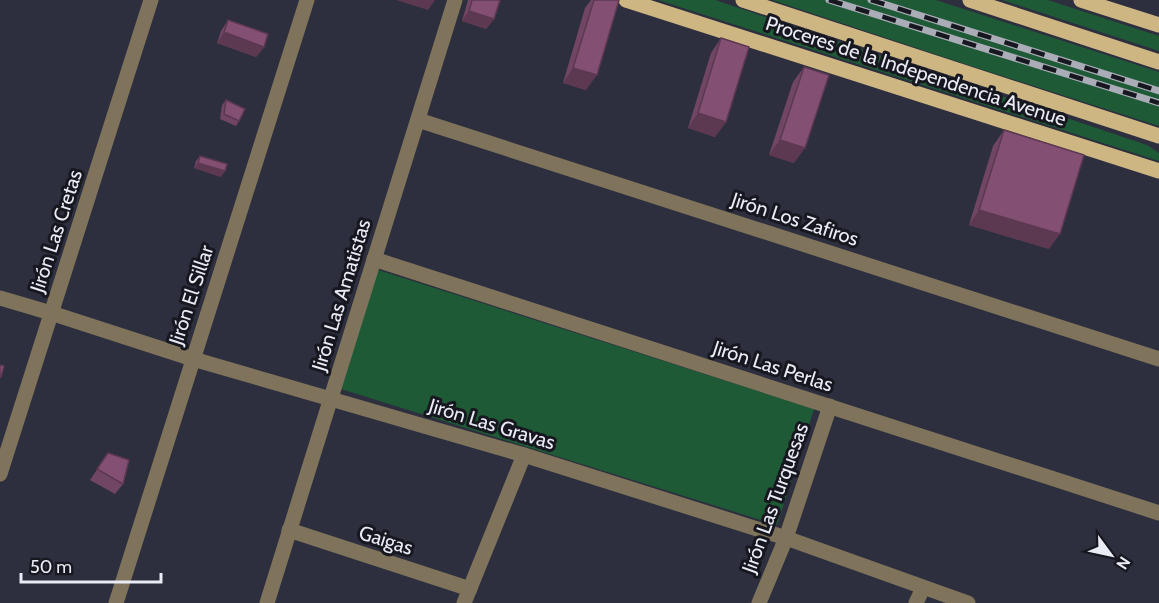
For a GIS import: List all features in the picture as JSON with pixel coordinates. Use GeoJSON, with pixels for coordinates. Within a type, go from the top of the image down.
{"type":"FeatureCollection","features":[{"type":"Feature","properties":{"kind":"main road","name":"Proceres de la Independencia Avenue"},"geometry":{"type":"LineString","coordinates":[[626,0],[1159,171]]}},
{"type":"Feature","properties":{"kind":"main road","name":"Proceres de la Independencia Avenue"},"geometry":{"type":"LineString","coordinates":[[742,0],[1159,136]]}},
{"type":"Feature","properties":{"kind":"main road"},"geometry":{"type":"LineString","coordinates":[[970,0],[1159,62]]}},
{"type":"Feature","properties":{"kind":"main road"},"geometry":{"type":"LineString","coordinates":[[1081,0],[1159,25]]}},
{"type":"Feature","properties":{"kind":"street","name":"Jirón Las Cretas"},"geometry":{"type":"LineString","coordinates":[[0,474],[152,0]]}},
{"type":"Feature","properties":{"kind":"street","name":"Jirón El Sillar"},"geometry":{"type":"LineString","coordinates":[[116,603],[306,0]]}},
{"type":"Feature","properties":{"kind":"street","name":"Jirón Las Amatistas"},"geometry":{"type":"LineString","coordinates":[[267,603],[455,0]]}},
{"type":"Feature","properties":{"kind":"street","name":"Jirón Los Zafiros"},"geometry":{"type":"LineString","coordinates":[[418,120],[1159,359]]}},
{"type":"Feature","properties":{"kind":"street","name":"Jirón Las Perlas"},"geometry":{"type":"LineString","coordinates":[[374,259],[1159,513]]}},
{"type":"Feature","properties":{"kind":"street","name":"Jirón Las Gravas"},"geometry":{"type":"LineString","coordinates":[[0,298],[193,359],[524,455],[786,538],[968,603]]}},
{"type":"Feature","properties":{"kind":"street","name":"Jirón Las Turquesas"},"geometry":{"type":"LineString","coordinates":[[759,603],[786,538],[830,406]]}},
{"type":"Feature","properties":{"kind":"street"},"geometry":{"type":"LineString","coordinates":[[467,596],[524,455]]}},
{"type":"Feature","properties":{"kind":"street","name":"Gaigas"},"geometry":{"type":"LineString","coordinates":[[289,530],[467,596]]}},
{"type":"Feature","properties":{"kind":"street"},"geometry":{"type":"LineString","coordinates":[[916,603],[923,588]]}},
{"type":"Feature","properties":{"kind":"green space"},"geometry":{"type":"Polygon","coordinates":[[[658,0],[715,0],[1147,145],[1159,153],[1159,161],[658,0]]]}},
{"type":"Feature","properties":{"kind":"green space"},"geometry":{"type":"Polygon","coordinates":[[[772,0],[936,0],[1159,72],[1159,126],[971,66],[772,0]]]}},
{"type":"Feature","properties":{"kind":"green space"},"geometry":{"type":"Polygon","coordinates":[[[1002,0],[1048,0],[1159,36],[1159,51],[1002,0]]]}},
{"type":"Feature","properties":{"kind":"green space"},"geometry":{"type":"Polygon","coordinates":[[[378,270],[814,409],[777,525],[341,389],[378,270]]]}},
{"type":"Feature","properties":{"kind":"building"},"geometry":{"type":"Polygon","coordinates":[[[472,0],[500,0],[494,19],[469,11],[472,0]]]}},
{"type":"Feature","properties":{"kind":"building"},"geometry":{"type":"Polygon","coordinates":[[[594,0],[619,0],[597,75],[573,68],[594,0]]]}},
{"type":"Feature","properties":{"kind":"building"},"geometry":{"type":"Polygon","coordinates":[[[228,20],[268,34],[264,47],[224,32],[228,20]]]}},
{"type":"Feature","properties":{"kind":"building"},"geometry":{"type":"Polygon","coordinates":[[[721,38],[749,47],[726,122],[698,113],[721,38]]]}},
{"type":"Feature","properties":{"kind":"building"},"geometry":{"type":"Polygon","coordinates":[[[804,67],[829,75],[805,148],[780,140],[804,67]]]}},
{"type":"Feature","properties":{"kind":"building"},"geometry":{"type":"Polygon","coordinates":[[[226,100],[245,109],[239,121],[224,114],[226,100]]]}},
{"type":"Feature","properties":{"kind":"building"},"geometry":{"type":"Polygon","coordinates":[[[1004,130],[1084,155],[1060,234],[979,210],[1004,130]]]}},
{"type":"Feature","properties":{"kind":"building"},"geometry":{"type":"Polygon","coordinates":[[[200,156],[227,164],[225,171],[198,163],[200,156]]]}},
{"type":"Feature","properties":{"kind":"building"},"geometry":{"type":"Polygon","coordinates":[[[0,365],[4,366],[1,377],[0,377],[0,365]]]}},
{"type":"Feature","properties":{"kind":"building"},"geometry":{"type":"Polygon","coordinates":[[[108,453],[129,460],[123,484],[97,469],[108,453]]]}},
{"type":"Feature","properties":{"kind":"railway"},"geometry":{"type":"LineString","coordinates":[[829,0],[1159,103]]}},
{"type":"Feature","properties":{"kind":"railway"},"geometry":{"type":"LineString","coordinates":[[871,0],[1159,91]]}}]}
